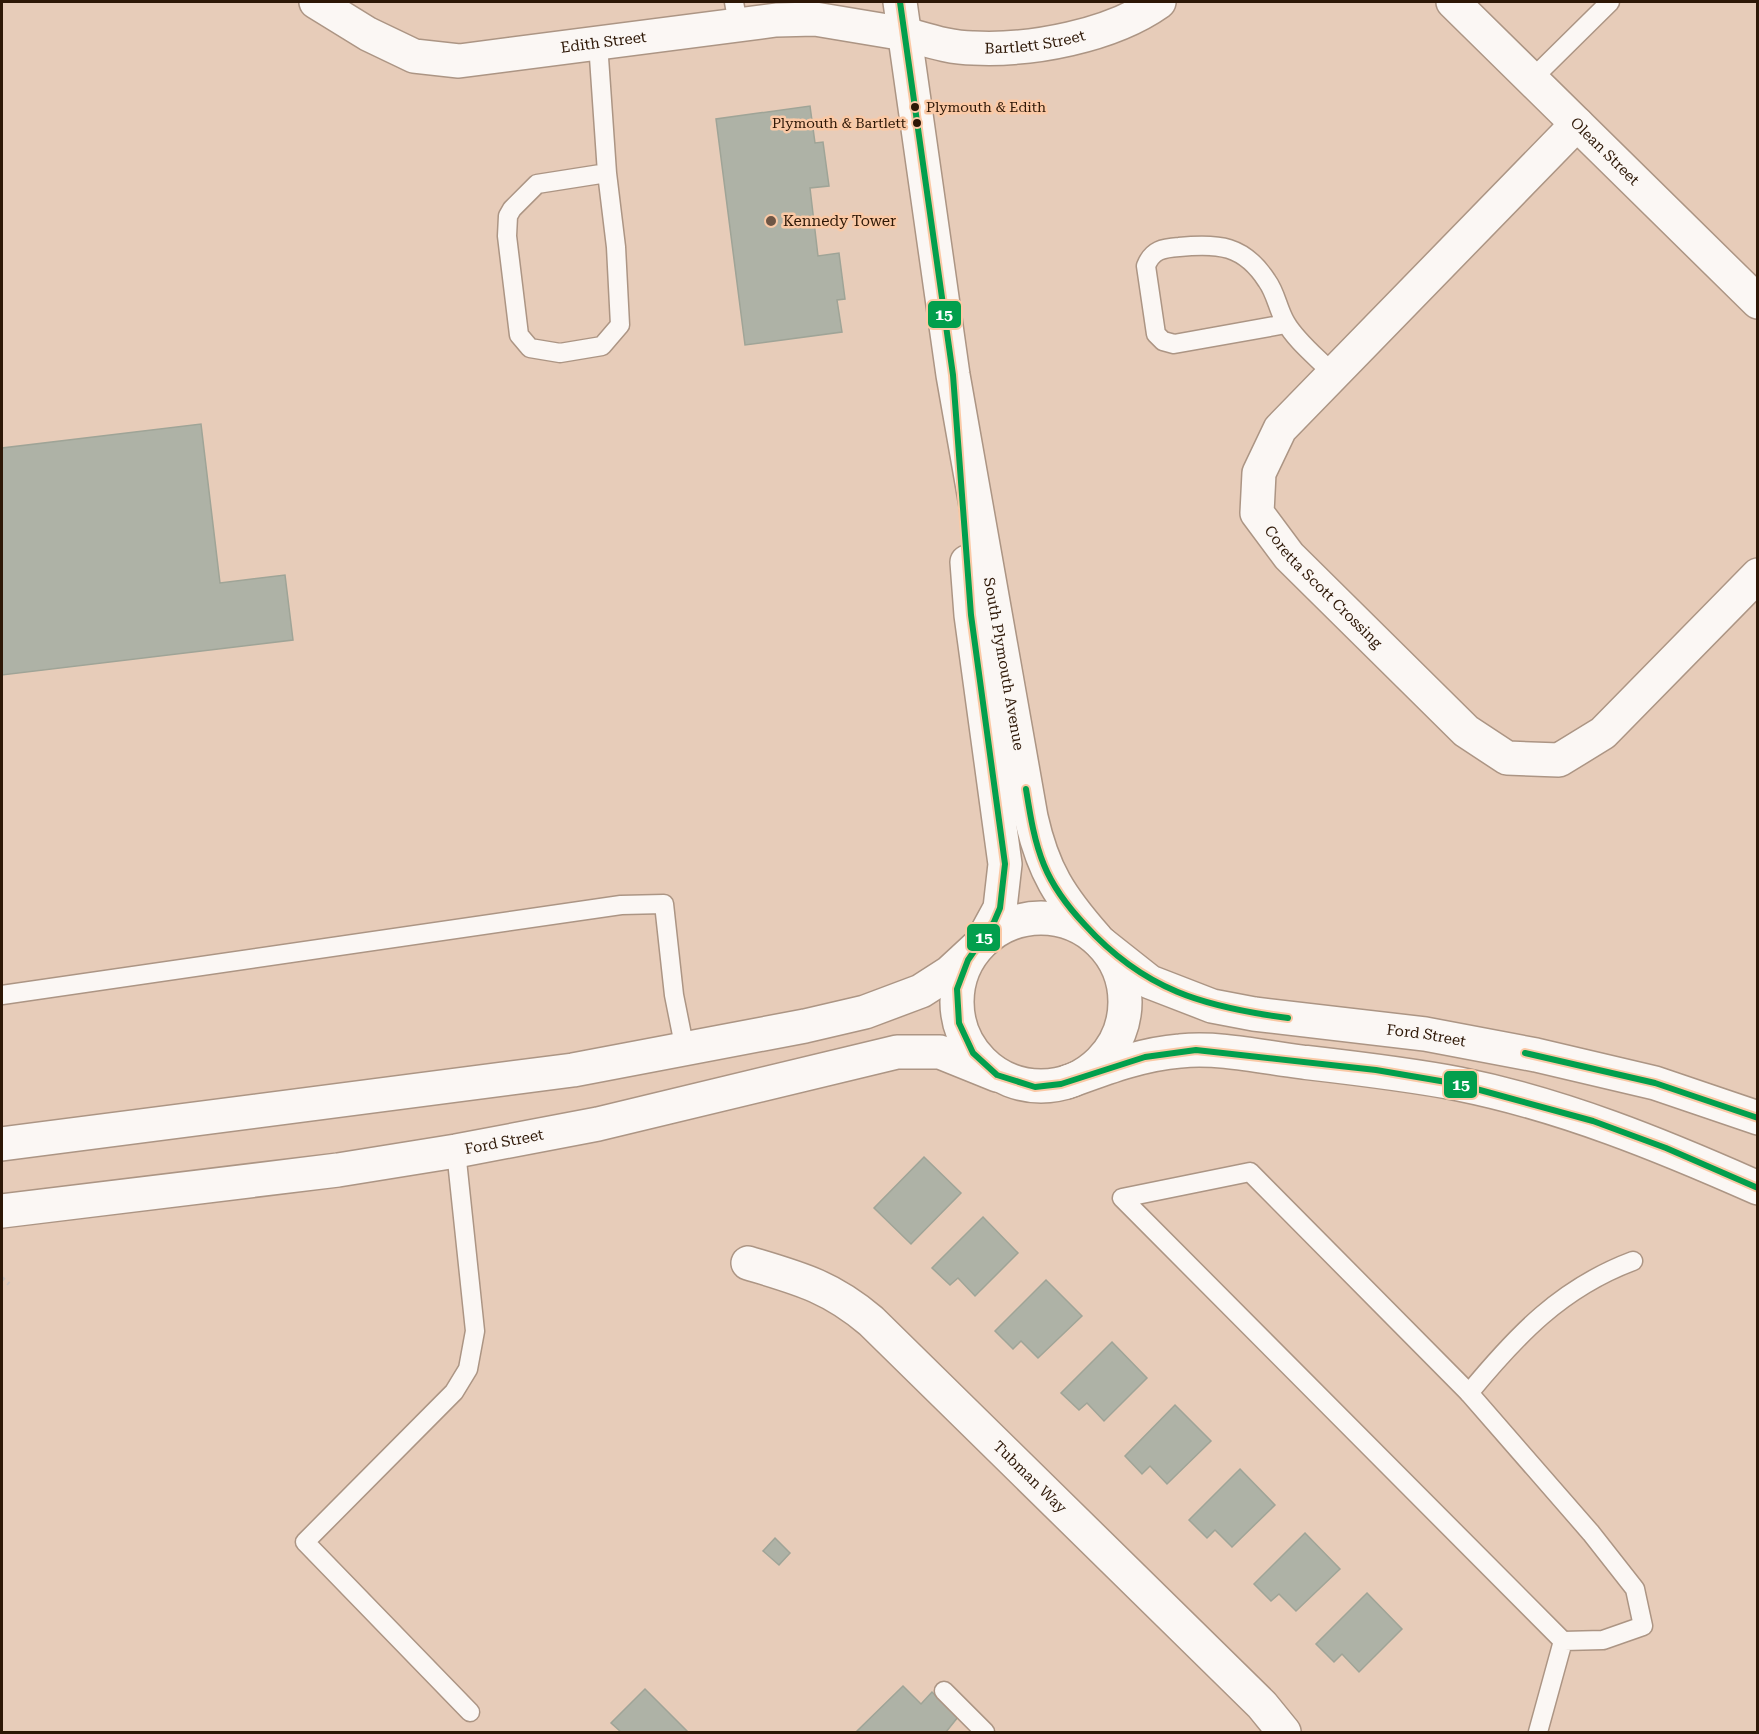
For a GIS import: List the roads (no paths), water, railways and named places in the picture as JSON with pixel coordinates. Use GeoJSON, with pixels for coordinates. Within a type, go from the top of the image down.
{"type":"FeatureCollection","features":[{"type":"Feature","properties":{"kind":"main road","name":"Edith Street"},"geometry":{"type":"LineString","coordinates":[[316,2],[368,34],[414,56],[459,61],[598,43],[736,13],[815,19],[905,34]]}},
{"type":"Feature","properties":{"kind":"main road","name":"South Plymouth Avenue"},"geometry":{"type":"LineString","coordinates":[[900,2],[953,375],[1035,835],[1041,858],[1058,890],[1099,941]]}},
{"type":"Feature","properties":{"kind":"main road","name":"Bartlett Street"},"geometry":{"type":"LineString","coordinates":[[905,34],[939,44],[972,48],[1046,42],[1084,35],[1120,23],[1159,2]]}},
{"type":"Feature","properties":{"kind":"main road","name":"Olean Street"},"geometry":{"type":"LineString","coordinates":[[1453,2],[1758,302]]}},
{"type":"Feature","properties":{"kind":"main road","name":"Coretta Scott Crossing"},"geometry":{"type":"LineString","coordinates":[[1577,124],[1280,429],[1259,473],[1257,513],[1289,556],[1466,730],[1507,758],[1559,760],[1603,732],[1758,575]]}},
{"type":"Feature","properties":{"kind":"main road","name":"South Plymouth Avenue"},"geometry":{"type":"LineString","coordinates":[[953,375],[971,615],[1005,864],[1000,908],[978,945]]}},
{"type":"Feature","properties":{"kind":"main road"},"geometry":{"type":"LineString","coordinates":[[2,1144],[502,1080],[686,1050],[840,1019],[890,1004],[936,982],[1005,925],[1039,918],[1068,922],[1099,941],[1115,962],[1125,990],[1121,1028],[1111,1049],[1100,1062],[1082,1076],[1067,1082]]}},
{"type":"Feature","properties":{"kind":"main road","name":"Ford Street"},"geometry":{"type":"LineString","coordinates":[[1099,941],[1150,982],[1212,1006],[1254,1014],[1425,1034],[1536,1055],[1655,1083],[1758,1118]]}},
{"type":"Feature","properties":{"kind":"main road"},"geometry":{"type":"LineString","coordinates":[[978,945],[961,973],[956,997],[961,1031],[973,1053],[997,1075],[1028,1086],[1043,1087],[1067,1082],[1128,1062],[1180,1051],[1213,1051],[1376,1070],[1458,1084],[1545,1106],[1666,1148],[1758,1188]]}},
{"type":"Feature","properties":{"kind":"main road","name":"Ford Street"},"geometry":{"type":"LineString","coordinates":[[2,1211],[338,1170],[456,1151],[598,1124],[897,1052],[940,1052],[997,1075]]}},
{"type":"Feature","properties":{"kind":"main road","name":"Tubman Way"},"geometry":{"type":"LineString","coordinates":[[748,1263],[815,1283],[835,1293],[871,1321],[1262,1705],[1284,1732]]}},
{"type":"Feature","properties":{"kind":"lane"},"geometry":{"type":"LineString","coordinates":[[1532,79],[1610,2]]}},
{"type":"Feature","properties":{"kind":"lane"},"geometry":{"type":"LineString","coordinates":[[598,43],[606,130],[606,173],[616,247],[620,325],[602,346],[560,353],[530,348],[519,335],[507,236],[508,216],[537,184],[606,173]]}},
{"type":"Feature","properties":{"kind":"lane"},"geometry":{"type":"LineString","coordinates":[[1286,324],[1174,344],[1163,341],[1156,334],[1146,266],[1150,256],[1160,250],[1211,244],[1234,249],[1251,261],[1267,281],[1286,324],[1333,374]]}},
{"type":"Feature","properties":{"kind":"lane"},"geometry":{"type":"LineString","coordinates":[[2,995],[621,905],[664,904],[674,994],[686,1050]]}},
{"type":"Feature","properties":{"kind":"lane"},"geometry":{"type":"LineString","coordinates":[[456,1151],[475,1331],[468,1369],[454,1392],[305,1542],[470,1712]]}},
{"type":"Feature","properties":{"kind":"lane"},"geometry":{"type":"LineString","coordinates":[[1250,1172],[1469,1393],[1591,1533],[1635,1590],[1643,1626],[1603,1640],[1563,1641],[1122,1198],[1250,1172]]}},
{"type":"Feature","properties":{"kind":"lane"},"geometry":{"type":"LineString","coordinates":[[1469,1393],[1513,1340],[1567,1294],[1601,1273],[1633,1261]]}},
{"type":"Feature","properties":{"kind":"lane"},"geometry":{"type":"LineString","coordinates":[[1538,1732],[1563,1641]]}},
{"type":"Feature","properties":{"kind":"lane"},"geometry":{"type":"LineString","coordinates":[[944,1691],[985,1732]]}},
{"type":"Feature","properties":{"kind":"place","name":"Plymouth & Edith"},"geometry":{"type":"Point","coordinates":[915,107]}},
{"type":"Feature","properties":{"kind":"place","name":"Plymouth & Bartlett"},"geometry":{"type":"Point","coordinates":[917,123]}},
{"type":"Feature","properties":{"kind":"place","name":"Kennedy Tower"},"geometry":{"type":"Point","coordinates":[771,221]}}]}
